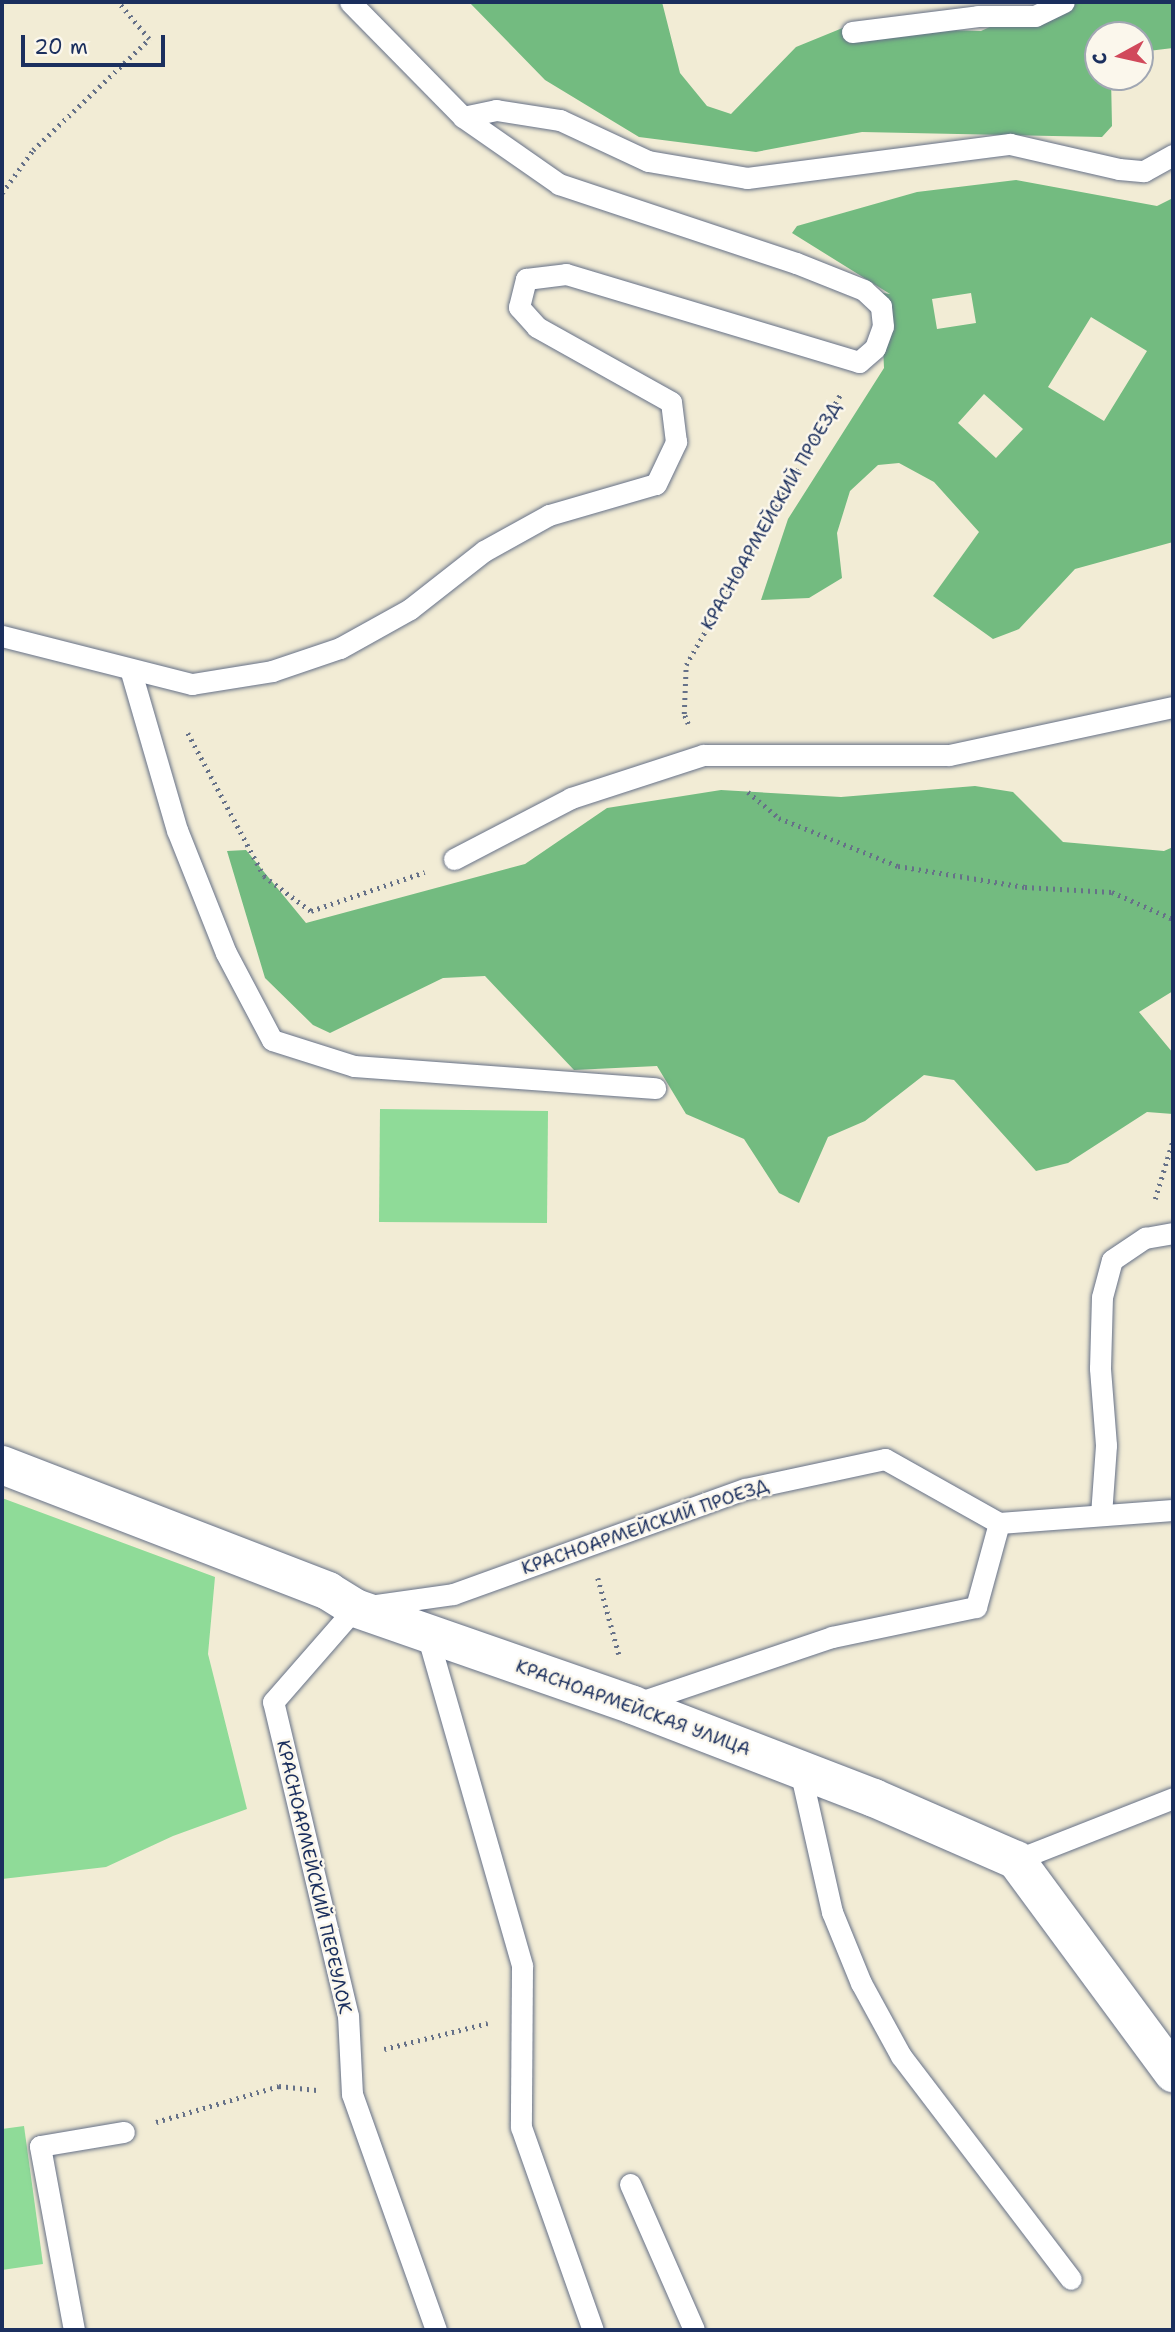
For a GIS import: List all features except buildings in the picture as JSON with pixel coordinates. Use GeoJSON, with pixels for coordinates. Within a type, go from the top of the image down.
{"type":"FeatureCollection","features":[{"type":"Feature","properties":{"kind":"street","name":"КРАСНОАРМЕЙСКАЯ УЛИЦА"},"geometry":{"type":"LineString","coordinates":[[2,1465],[328,1591],[355,1608],[632,1705],[800,1770],[1016,1860]]}},
{"type":"Feature","properties":{"kind":"street"},"geometry":{"type":"LineString","coordinates":[[1016,1860],[1173,2073]]}},
{"type":"Feature","properties":{"kind":"lane"},"geometry":{"type":"LineString","coordinates":[[2,636],[131,672],[192,684],[272,671],[341,648],[410,609],[484,551],[549,515],[656,484],[676,442],[671,402],[537,327],[519,307],[526,279],[566,274],[859,362],[874,348],[883,326],[881,306],[864,290],[796,262],[559,184],[463,117],[350,2]]}},
{"type":"Feature","properties":{"kind":"lane"},"geometry":{"type":"LineString","coordinates":[[852,32],[978,16],[1035,16],[1064,2]]}},
{"type":"Feature","properties":{"kind":"lane"},"geometry":{"type":"LineString","coordinates":[[463,117],[496,110],[560,120],[648,161],[747,178],[1010,144],[1119,170],[1144,171],[1173,156]]}},
{"type":"Feature","properties":{"kind":"lane"},"geometry":{"type":"LineString","coordinates":[[131,672],[177,830],[226,953],[272,1040],[354,1066],[655,1088]]}},
{"type":"Feature","properties":{"kind":"lane"},"geometry":{"type":"LineString","coordinates":[[454,859],[572,798],[703,754],[949,755],[1173,707]]}},
{"type":"Feature","properties":{"kind":"lane"},"geometry":{"type":"LineString","coordinates":[[1101,1515],[1106,1445],[1101,1297],[1112,1260],[1144,1238],[1173,1233]]}},
{"type":"Feature","properties":{"kind":"lane","name":"КРАСНОАРМЕЙСКИЙ ПРОЕЗД"},"geometry":{"type":"LineString","coordinates":[[355,1608],[453,1594],[745,1489],[885,1459],[999,1523]]}},
{"type":"Feature","properties":{"kind":"lane"},"geometry":{"type":"LineString","coordinates":[[632,1705],[832,1637],[976,1607],[999,1523],[1173,1510]]}},
{"type":"Feature","properties":{"kind":"lane","name":"КРАСНОАРМЕЙСКИЙ ПЕРЕУЛОК"},"geometry":{"type":"LineString","coordinates":[[355,1608],[273,1702],[348,2016],[352,2094],[436,2330]]}},
{"type":"Feature","properties":{"kind":"lane"},"geometry":{"type":"LineString","coordinates":[[427,1634],[522,1966],[521,2127],[593,2330]]}},
{"type":"Feature","properties":{"kind":"lane"},"geometry":{"type":"LineString","coordinates":[[800,1770],[832,1912],[861,1983],[901,2056],[1070,2279]]}},
{"type":"Feature","properties":{"kind":"lane"},"geometry":{"type":"LineString","coordinates":[[1016,1860],[1173,1798]]}},
{"type":"Feature","properties":{"kind":"lane"},"geometry":{"type":"LineString","coordinates":[[74,2330],[40,2146],[124,2132]]}},
{"type":"Feature","properties":{"kind":"lane"},"geometry":{"type":"LineString","coordinates":[[630,2184],[694,2330]]}},
{"type":"Feature","properties":{"kind":"path"},"geometry":{"type":"LineString","coordinates":[[2,193],[33,150],[149,39],[118,2]]}},
{"type":"Feature","properties":{"kind":"path","name":"КРАСНОАРМЕЙСКИЙ ПРОЕЗД"},"geometry":{"type":"LineString","coordinates":[[703,754],[684,714],[686,665],[859,362]]}},
{"type":"Feature","properties":{"kind":"path"},"geometry":{"type":"LineString","coordinates":[[703,754],[779,818],[898,866],[1025,887],[1112,892],[1173,919]]}},
{"type":"Feature","properties":{"kind":"path"},"geometry":{"type":"LineString","coordinates":[[221,796],[264,876],[311,911],[395,886],[454,859]]}},
{"type":"Feature","properties":{"kind":"path"},"geometry":{"type":"LineString","coordinates":[[1144,1238],[1173,1140]]}},
{"type":"Feature","properties":{"kind":"path"},"geometry":{"type":"LineString","coordinates":[[589,1545],[632,1705]]}},
{"type":"Feature","properties":{"kind":"path"},"geometry":{"type":"LineString","coordinates":[[349,2057],[521,2014]]}},
{"type":"Feature","properties":{"kind":"path"},"geometry":{"type":"LineString","coordinates":[[124,2132],[279,2086]]}},
{"type":"Feature","properties":{"kind":"green space"},"geometry":{"type":"Polygon","coordinates":[[[469,2],[662,2],[680,73],[707,106],[731,114],[796,47],[845,27],[981,31],[1045,2],[1173,2],[1173,48],[1154,50],[1154,21],[1084,21],[1084,91],[1111,91],[1112,126],[1102,137],[862,132],[756,152],[639,137],[545,80],[469,2]]]}},
{"type":"Feature","properties":{"kind":"green space"},"geometry":{"type":"Polygon","coordinates":[[[1016,180],[1157,206],[1173,198],[1173,542],[1075,569],[1019,629],[993,639],[933,596],[979,532],[934,482],[899,463],[878,465],[850,491],[837,533],[842,578],[809,598],[761,600],[788,519],[884,368],[881,306],[864,290],[890,294],[792,233],[797,226],[917,192],[1016,180]],[[971,293],[932,299],[937,329],[976,323],[971,293]],[[1091,317],[1048,387],[1104,421],[1147,351],[1091,317]],[[984,394],[958,423],[996,458],[1023,429],[984,394]]]}},
{"type":"Feature","properties":{"kind":"green space"},"geometry":{"type":"Polygon","coordinates":[[[975,786],[1013,792],[1063,842],[1164,851],[1173,847],[1173,991],[1139,1012],[1173,1053],[1173,1114],[1147,1112],[1068,1163],[1036,1171],[954,1080],[924,1075],[865,1121],[828,1137],[799,1203],[779,1193],[744,1139],[686,1114],[657,1066],[574,1070],[485,976],[443,978],[330,1033],[313,1025],[265,978],[227,851],[246,850],[306,923],[525,864],[607,808],[721,790],[841,797],[975,786]]]}},
{"type":"Feature","properties":{"kind":"green space"},"geometry":{"type":"Polygon","coordinates":[[[380,1109],[548,1111],[547,1223],[379,1222],[380,1109]]]}},
{"type":"Feature","properties":{"kind":"green space"},"geometry":{"type":"Polygon","coordinates":[[[2,1498],[215,1577],[208,1654],[247,1809],[173,1836],[106,1867],[2,1879],[2,1498]]]}},
{"type":"Feature","properties":{"kind":"green space"},"geometry":{"type":"Polygon","coordinates":[[[24,2126],[43,2264],[2,2270],[2,2129],[24,2126]]]}}]}
